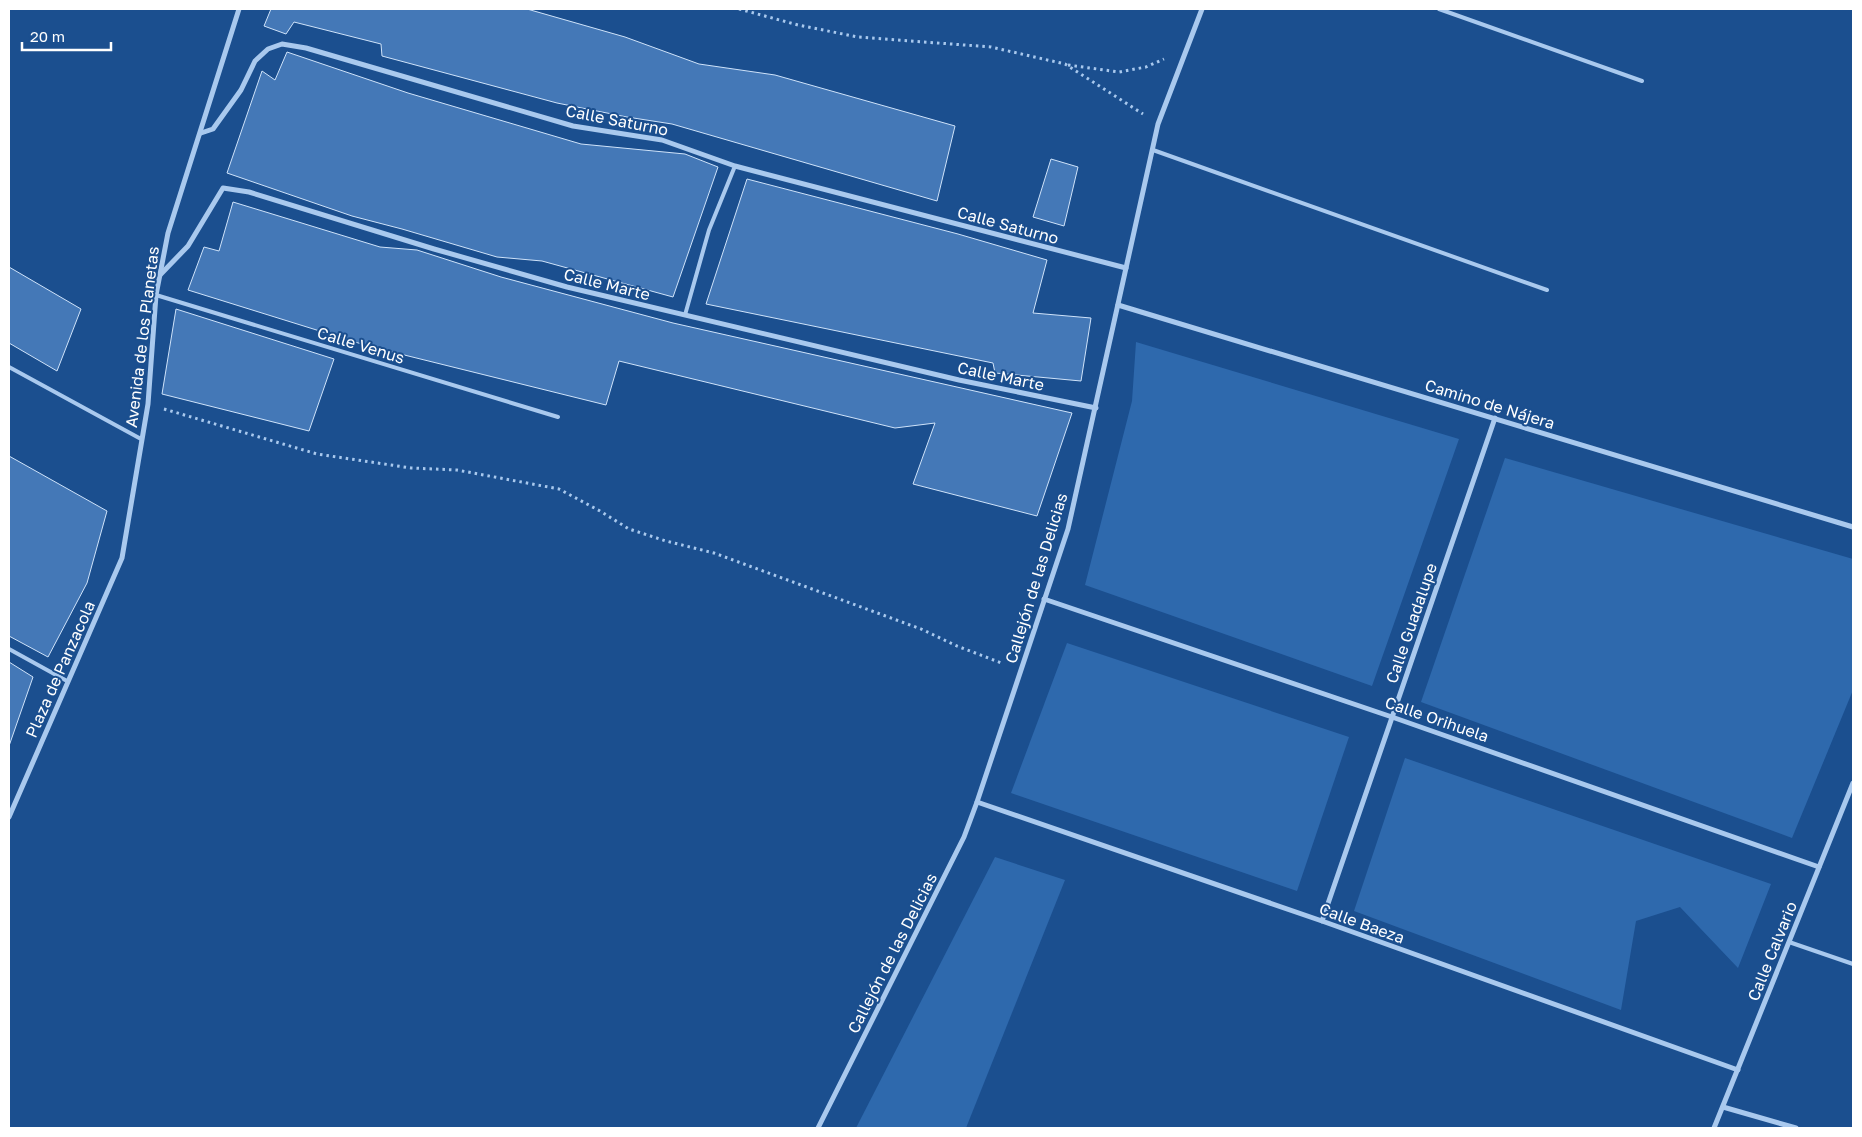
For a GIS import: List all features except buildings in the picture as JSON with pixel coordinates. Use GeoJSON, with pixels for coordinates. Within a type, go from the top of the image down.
{"type":"FeatureCollection","features":[{"type":"Feature","properties":{"kind":"street","name":"Avenida de los Planetas"},"geometry":{"type":"LineString","coordinates":[[122,558],[148,404],[156,296],[168,232],[239,9]]}},
{"type":"Feature","properties":{"kind":"street","name":"Callejón de las Delicias"},"geometry":{"type":"LineString","coordinates":[[818,1128],[964,837],[977,802],[1068,529],[1158,124],[1202,9]]}},
{"type":"Feature","properties":{"kind":"street","name":"Calle Saturno"},"geometry":{"type":"LineString","coordinates":[[201,133],[213,129],[227,111],[241,90],[255,61],[268,49],[282,44],[306,48],[573,126],[662,140],[735,166],[1126,268]]}},
{"type":"Feature","properties":{"kind":"street","name":"Calle Marte"},"geometry":{"type":"LineString","coordinates":[[160,275],[188,246],[222,188],[249,192],[434,249],[567,287],[959,380],[1096,408]]}},
{"type":"Feature","properties":{"kind":"street","name":"Camino de Nájera"},"geometry":{"type":"LineString","coordinates":[[1118,305],[1853,527]]}},
{"type":"Feature","properties":{"kind":"street","name":"Calle Guadalupe"},"geometry":{"type":"LineString","coordinates":[[1322,921],[1495,418]]}},
{"type":"Feature","properties":{"kind":"street","name":"Plaza de Panzacola"},"geometry":{"type":"LineString","coordinates":[[9,817],[122,558]]}},
{"type":"Feature","properties":{"kind":"street","name":"Calle Orihuela"},"geometry":{"type":"LineString","coordinates":[[1044,599],[1392,716],[1819,867]]}},
{"type":"Feature","properties":{"kind":"street","name":"Calle Calvario"},"geometry":{"type":"LineString","coordinates":[[1714,1128],[1852,787]]}},
{"type":"Feature","properties":{"kind":"street","name":"Calle Baeza"},"geometry":{"type":"LineString","coordinates":[[977,802],[1322,921],[1738,1070]]}},
{"type":"Feature","properties":{"kind":"street"},"geometry":{"type":"LineString","coordinates":[[1723,1107],[1796,1128]]}},
{"type":"Feature","properties":{"kind":"lane"},"geometry":{"type":"LineString","coordinates":[[1439,9],[1642,81]]}},
{"type":"Feature","properties":{"kind":"lane"},"geometry":{"type":"LineString","coordinates":[[1153,150],[1547,290]]}},
{"type":"Feature","properties":{"kind":"lane"},"geometry":{"type":"LineString","coordinates":[[685,315],[710,230],[735,166]]}},
{"type":"Feature","properties":{"kind":"lane","name":"Calle Venus"},"geometry":{"type":"LineString","coordinates":[[156,296],[558,418]]}},
{"type":"Feature","properties":{"kind":"lane"},"geometry":{"type":"LineString","coordinates":[[9,367],[142,438]]}},
{"type":"Feature","properties":{"kind":"lane"},"geometry":{"type":"LineString","coordinates":[[9,649],[67,681]]}},
{"type":"Feature","properties":{"kind":"lane"},"geometry":{"type":"LineString","coordinates":[[1790,942],[1853,964]]}},
{"type":"Feature","properties":{"kind":"path"},"geometry":{"type":"LineString","coordinates":[[738,9],[858,37],[991,47],[1065,64],[1119,72],[1146,67],[1169,56],[1189,43]]}},
{"type":"Feature","properties":{"kind":"path"},"geometry":{"type":"LineString","coordinates":[[1065,64],[1158,124]]}},
{"type":"Feature","properties":{"kind":"path"},"geometry":{"type":"LineString","coordinates":[[148,404],[317,454],[411,468],[457,470],[559,489],[629,529],[714,553],[920,629],[1002,664],[1022,668]]}},
{"type":"Feature","properties":{"kind":"shaded area"},"geometry":{"type":"Polygon","coordinates":[[[1136,342],[1459,439],[1372,686],[1085,585],[1132,401],[1136,342]]]}},
{"type":"Feature","properties":{"kind":"shaded area"},"geometry":{"type":"Polygon","coordinates":[[[1505,458],[1853,559],[1853,690],[1792,838],[1421,702],[1505,458]]]}},
{"type":"Feature","properties":{"kind":"shaded area"},"geometry":{"type":"Polygon","coordinates":[[[1067,643],[1349,737],[1297,891],[1011,793],[1067,643]]]}},
{"type":"Feature","properties":{"kind":"shaded area"},"geometry":{"type":"Polygon","coordinates":[[[1405,758],[1771,884],[1738,968],[1680,907],[1636,921],[1621,1010],[1354,911],[1405,758]]]}},
{"type":"Feature","properties":{"kind":"shaded area"},"geometry":{"type":"Polygon","coordinates":[[[995,857],[1065,880],[966,1128],[856,1128],[995,857]]]}}]}
